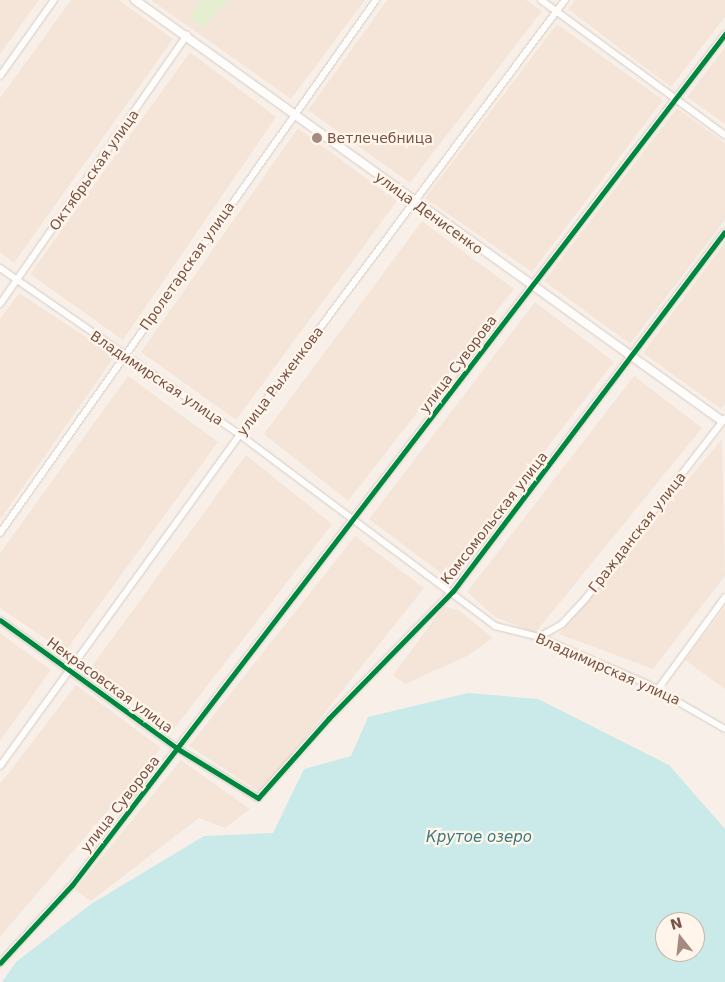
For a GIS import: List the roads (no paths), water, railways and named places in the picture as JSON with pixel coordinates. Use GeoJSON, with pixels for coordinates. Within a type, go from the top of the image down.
{"type":"FeatureCollection","features":[{"type":"Feature","properties":{"kind":"street"},"geometry":{"type":"LineString","coordinates":[[0,76],[54,0]]}},
{"type":"Feature","properties":{"kind":"street","name":"улица Денисенко"},"geometry":{"type":"LineString","coordinates":[[135,0],[187,35],[414,202],[631,358],[724,421]]}},
{"type":"Feature","properties":{"kind":"street","name":"Пролетарская улица"},"geometry":{"type":"LineString","coordinates":[[0,533],[294,113],[376,0]]}},
{"type":"Feature","properties":{"kind":"street"},"geometry":{"type":"LineString","coordinates":[[541,0],[725,135]]}},
{"type":"Feature","properties":{"kind":"street","name":"улица Рыженкова"},"geometry":{"type":"LineString","coordinates":[[0,766],[240,435],[565,0]]}},
{"type":"Feature","properties":{"kind":"street","name":"улица Суворова"},"geometry":{"type":"LineString","coordinates":[[0,963],[72,885],[354,522],[531,286],[725,34]]}},
{"type":"Feature","properties":{"kind":"street","name":"Октябрьская улица"},"geometry":{"type":"LineString","coordinates":[[0,304],[187,35]]}},
{"type":"Feature","properties":{"kind":"street","name":"Комсомольская улица"},"geometry":{"type":"LineString","coordinates":[[258,798],[453,591],[725,232]]}},
{"type":"Feature","properties":{"kind":"street","name":"Владимирская улица"},"geometry":{"type":"LineString","coordinates":[[0,268],[125,357],[240,435],[354,522],[453,591],[495,626],[539,637],[658,689],[725,729]]}},
{"type":"Feature","properties":{"kind":"street","name":"Гражданская улица"},"geometry":{"type":"LineString","coordinates":[[539,637],[562,624],[586,598],[724,421]]}},
{"type":"Feature","properties":{"kind":"street"},"geometry":{"type":"LineString","coordinates":[[658,689],[725,597]]}},
{"type":"Feature","properties":{"kind":"street","name":"Некрасовская улица"},"geometry":{"type":"LineString","coordinates":[[0,620],[178,749],[258,798]]}},
{"type":"Feature","properties":{"kind":"water","name":"Крутое озеро"},"geometry":{"type":"Polygon","coordinates":[[[468,693],[538,699],[669,765],[725,829],[725,982],[2,982],[16,962],[91,904],[204,836],[273,833],[304,769],[351,756],[368,717],[468,693]]]}},
{"type":"Feature","properties":{"kind":"place","name":"Ветлечебница"},"geometry":{"type":"Point","coordinates":[317,138]}}]}
